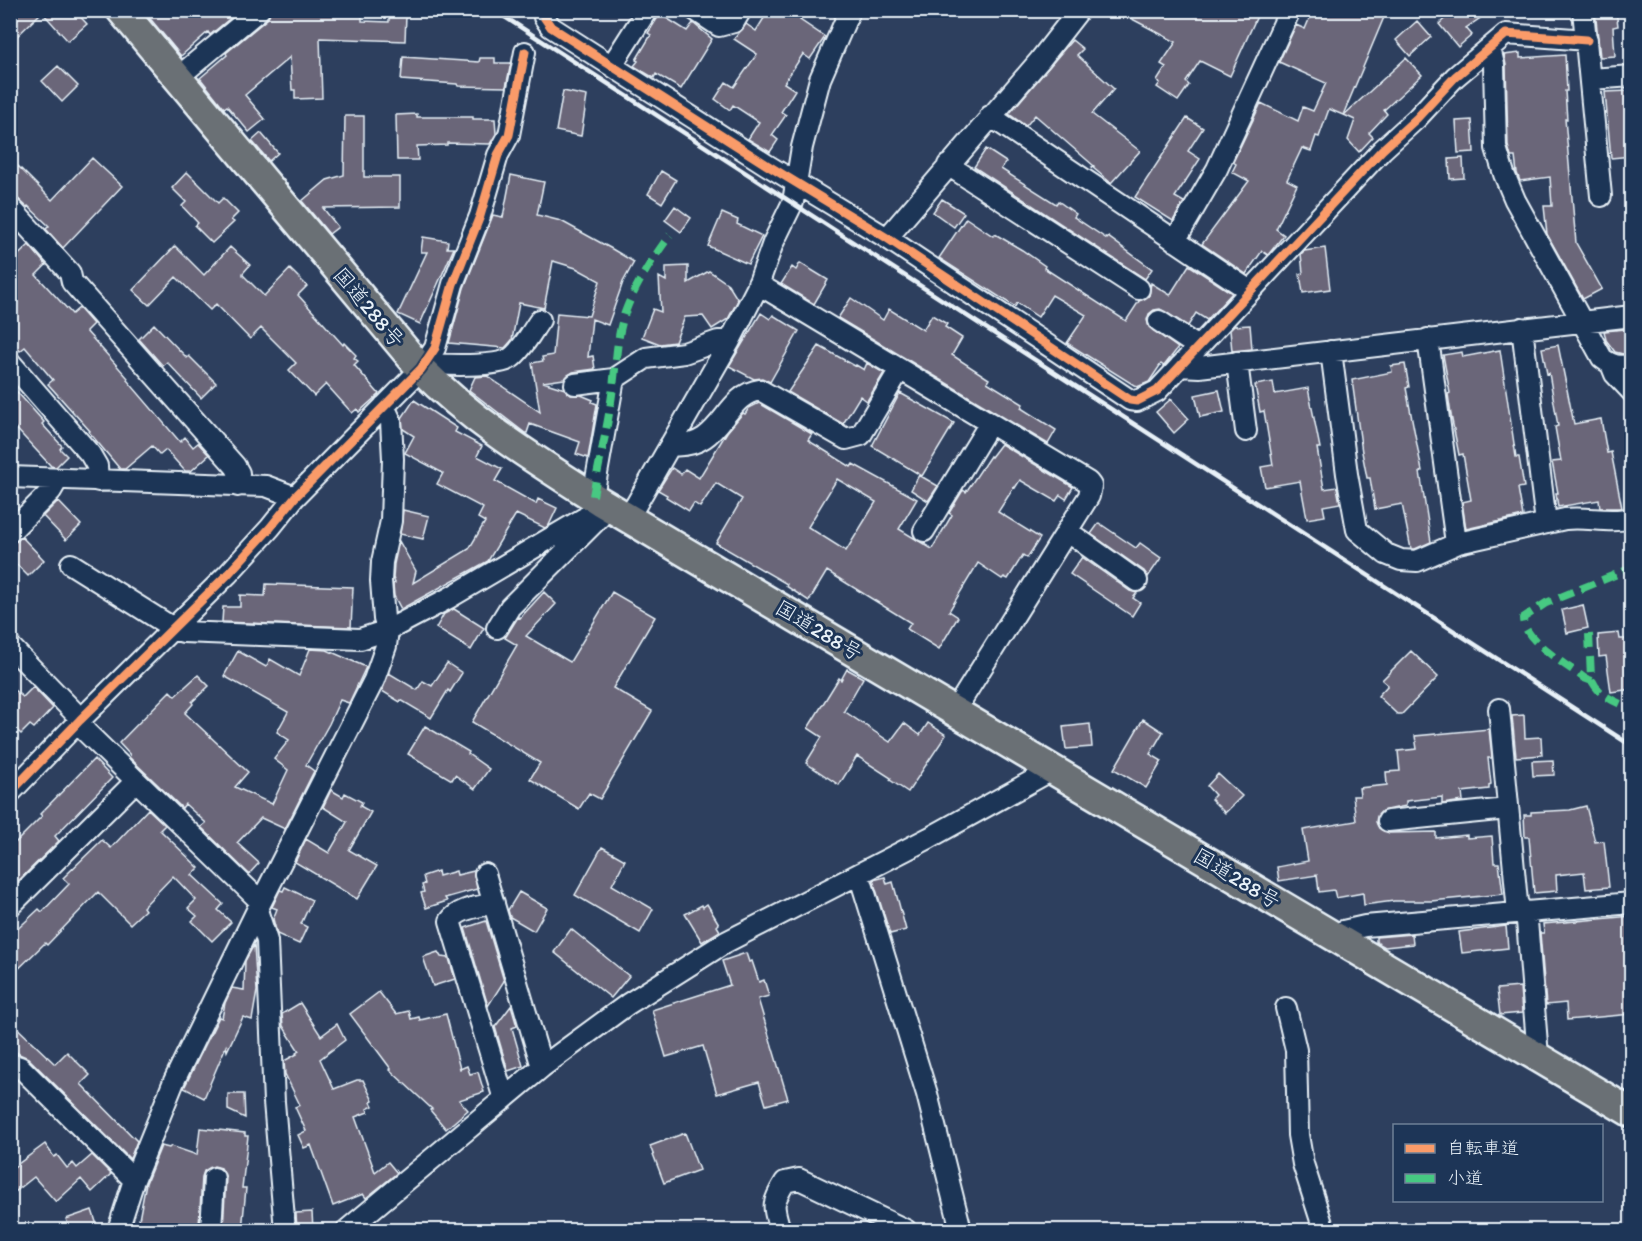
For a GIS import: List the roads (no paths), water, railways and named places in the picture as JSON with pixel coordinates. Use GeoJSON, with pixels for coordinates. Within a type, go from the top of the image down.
{"type":"FeatureCollection","features":[{"type":"Feature","properties":{"kind":"highway","name":"国道288号"},"geometry":{"type":"LineString","coordinates":[[121,10],[423,365],[443,392],[493,432],[608,506],[1632,1113]]}},
{"type":"Feature","properties":{"kind":"street"},"geometry":{"type":"LineString","coordinates":[[177,78],[259,10]]}},
{"type":"Feature","properties":{"kind":"street"},"geometry":{"type":"LineString","coordinates":[[545,10],[544,17],[552,27],[767,165],[887,238],[1130,400],[1137,401],[1157,391],[1382,150],[1417,118],[1455,77],[1506,34],[1587,40]]}},
{"type":"Feature","properties":{"kind":"street"},"geometry":{"type":"LineString","coordinates":[[612,65],[647,10]]}},
{"type":"Feature","properties":{"kind":"street"},"geometry":{"type":"LineString","coordinates":[[695,10],[719,26],[734,22],[741,10]]}},
{"type":"Feature","properties":{"kind":"street"},"geometry":{"type":"LineString","coordinates":[[497,628],[510,608],[608,506],[670,446],[730,341],[758,285],[773,243],[793,202],[802,147],[820,79],[850,10]]}},
{"type":"Feature","properties":{"kind":"street"},"geometry":{"type":"LineString","coordinates":[[887,238],[1040,60],[1079,10]]}},
{"type":"Feature","properties":{"kind":"street"},"geometry":{"type":"LineString","coordinates":[[1175,241],[1217,169],[1290,10]]}},
{"type":"Feature","properties":{"kind":"street"},"geometry":{"type":"LineString","coordinates":[[1583,10],[1601,196]]}},
{"type":"Feature","properties":{"kind":"street"},"geometry":{"type":"LineString","coordinates":[[1490,48],[1494,65],[1496,148],[1515,200],[1602,358],[1618,367],[1632,365]]}},
{"type":"Feature","properties":{"kind":"street"},"geometry":{"type":"LineString","coordinates":[[10,793],[80,720],[228,574],[295,497],[423,365],[435,348],[453,284],[480,216],[498,155],[508,135],[525,52]]}},
{"type":"Feature","properties":{"kind":"street"},"geometry":{"type":"LineString","coordinates":[[1591,79],[1632,76]]}},
{"type":"Feature","properties":{"kind":"street"},"geometry":{"type":"LineString","coordinates":[[990,116],[1250,291]]}},
{"type":"Feature","properties":{"kind":"street"},"geometry":{"type":"LineString","coordinates":[[948,165],[1139,289]]}},
{"type":"Feature","properties":{"kind":"street"},"geometry":{"type":"LineString","coordinates":[[10,207],[70,273],[72,282],[235,466],[239,473],[238,486]]}},
{"type":"Feature","properties":{"kind":"street"},"geometry":{"type":"LineString","coordinates":[[758,285],[1088,482],[1091,491],[954,712]]}},
{"type":"Feature","properties":{"kind":"street"},"geometry":{"type":"LineString","coordinates":[[1180,366],[1237,362],[1632,316]]}},
{"type":"Feature","properties":{"kind":"street"},"geometry":{"type":"LineString","coordinates":[[423,365],[503,362],[513,357],[540,320]]}},
{"type":"Feature","properties":{"kind":"street"},"geometry":{"type":"LineString","coordinates":[[1159,321],[1198,347]]}},
{"type":"Feature","properties":{"kind":"street"},"geometry":{"type":"LineString","coordinates":[[1522,328],[1546,523]]}},
{"type":"Feature","properties":{"kind":"street"},"geometry":{"type":"LineString","coordinates":[[1428,339],[1456,543]]}},
{"type":"Feature","properties":{"kind":"street"},"geometry":{"type":"LineString","coordinates":[[575,384],[614,379],[641,360],[684,353],[718,342],[730,341]]}},
{"type":"Feature","properties":{"kind":"street"},"geometry":{"type":"LineString","coordinates":[[1331,351],[1347,474],[1357,530],[1386,554],[1401,560],[1417,561],[1456,543],[1546,523],[1580,517],[1599,520],[1632,519]]}},
{"type":"Feature","properties":{"kind":"street"},"geometry":{"type":"LineString","coordinates":[[10,362],[90,454],[97,466],[98,481]]}},
{"type":"Feature","properties":{"kind":"street"},"geometry":{"type":"LineString","coordinates":[[1237,362],[1246,431]]}},
{"type":"Feature","properties":{"kind":"street"},"geometry":{"type":"LineString","coordinates":[[1611,364],[1615,374],[1632,392]]}},
{"type":"Feature","properties":{"kind":"street"},"geometry":{"type":"LineString","coordinates":[[670,446],[684,446],[710,435],[743,396],[760,390],[846,439],[861,435],[900,369]]}},
{"type":"Feature","properties":{"kind":"street"},"geometry":{"type":"LineString","coordinates":[[608,506],[614,379]]}},
{"type":"Feature","properties":{"kind":"street"},"geometry":{"type":"LineString","coordinates":[[118,1230],[134,1180],[174,1081],[259,906],[374,680],[386,646],[388,630],[384,619],[381,581],[382,562],[391,521],[392,449],[391,421],[384,406]]}},
{"type":"Feature","properties":{"kind":"street"},"geometry":{"type":"LineString","coordinates":[[924,531],[990,423]]}},
{"type":"Feature","properties":{"kind":"street"},"geometry":{"type":"LineString","coordinates":[[10,477],[266,486],[295,497]]}},
{"type":"Feature","properties":{"kind":"street"},"geometry":{"type":"LineString","coordinates":[[10,532],[51,491],[58,479]]}},
{"type":"Feature","properties":{"kind":"street"},"geometry":{"type":"LineString","coordinates":[[71,564],[174,629],[183,632],[360,639],[388,630],[449,598],[608,506]]}},
{"type":"Feature","properties":{"kind":"street"},"geometry":{"type":"LineString","coordinates":[[1067,531],[1137,581]]}},
{"type":"Feature","properties":{"kind":"street"},"geometry":{"type":"LineString","coordinates":[[10,646],[76,714],[86,732],[259,906],[267,941],[274,1102],[285,1230]]}},
{"type":"Feature","properties":{"kind":"street"},"geometry":{"type":"LineString","coordinates":[[1499,709],[1517,902],[1527,921],[1538,1056]]}},
{"type":"Feature","properties":{"kind":"street"},"geometry":{"type":"LineString","coordinates":[[347,1230],[542,1067],[628,1004],[726,942],[859,874],[1052,770]]}},
{"type":"Feature","properties":{"kind":"street"},"geometry":{"type":"LineString","coordinates":[[10,906],[136,781]]}},
{"type":"Feature","properties":{"kind":"street"},"geometry":{"type":"LineString","coordinates":[[1388,821],[1508,809]]}},
{"type":"Feature","properties":{"kind":"street"},"geometry":{"type":"LineString","coordinates":[[485,873],[542,1067]]}},
{"type":"Feature","properties":{"kind":"street"},"geometry":{"type":"LineString","coordinates":[[859,874],[927,1094],[961,1230]]}},
{"type":"Feature","properties":{"kind":"street"},"geometry":{"type":"LineString","coordinates":[[494,903],[460,912],[450,921],[504,1099]]}},
{"type":"Feature","properties":{"kind":"street"},"geometry":{"type":"LineString","coordinates":[[1336,937],[1343,932],[1365,926],[1632,903]]}},
{"type":"Feature","properties":{"kind":"street"},"geometry":{"type":"LineString","coordinates":[[1286,1008],[1296,1050],[1298,1135],[1303,1164],[1324,1230]]}},
{"type":"Feature","properties":{"kind":"street"},"geometry":{"type":"LineString","coordinates":[[10,1064],[20,1067],[134,1180]]}},
{"type":"Feature","properties":{"kind":"street"},"geometry":{"type":"LineString","coordinates":[[210,1230],[214,1178]]}},
{"type":"Feature","properties":{"kind":"street"},"geometry":{"type":"LineString","coordinates":[[780,1230],[774,1210],[774,1200],[785,1182],[799,1179],[906,1230]]}},
{"type":"Feature","properties":{"kind":"railway"},"geometry":{"type":"LineString","coordinates":[[494,10],[1632,746]]}}]}
